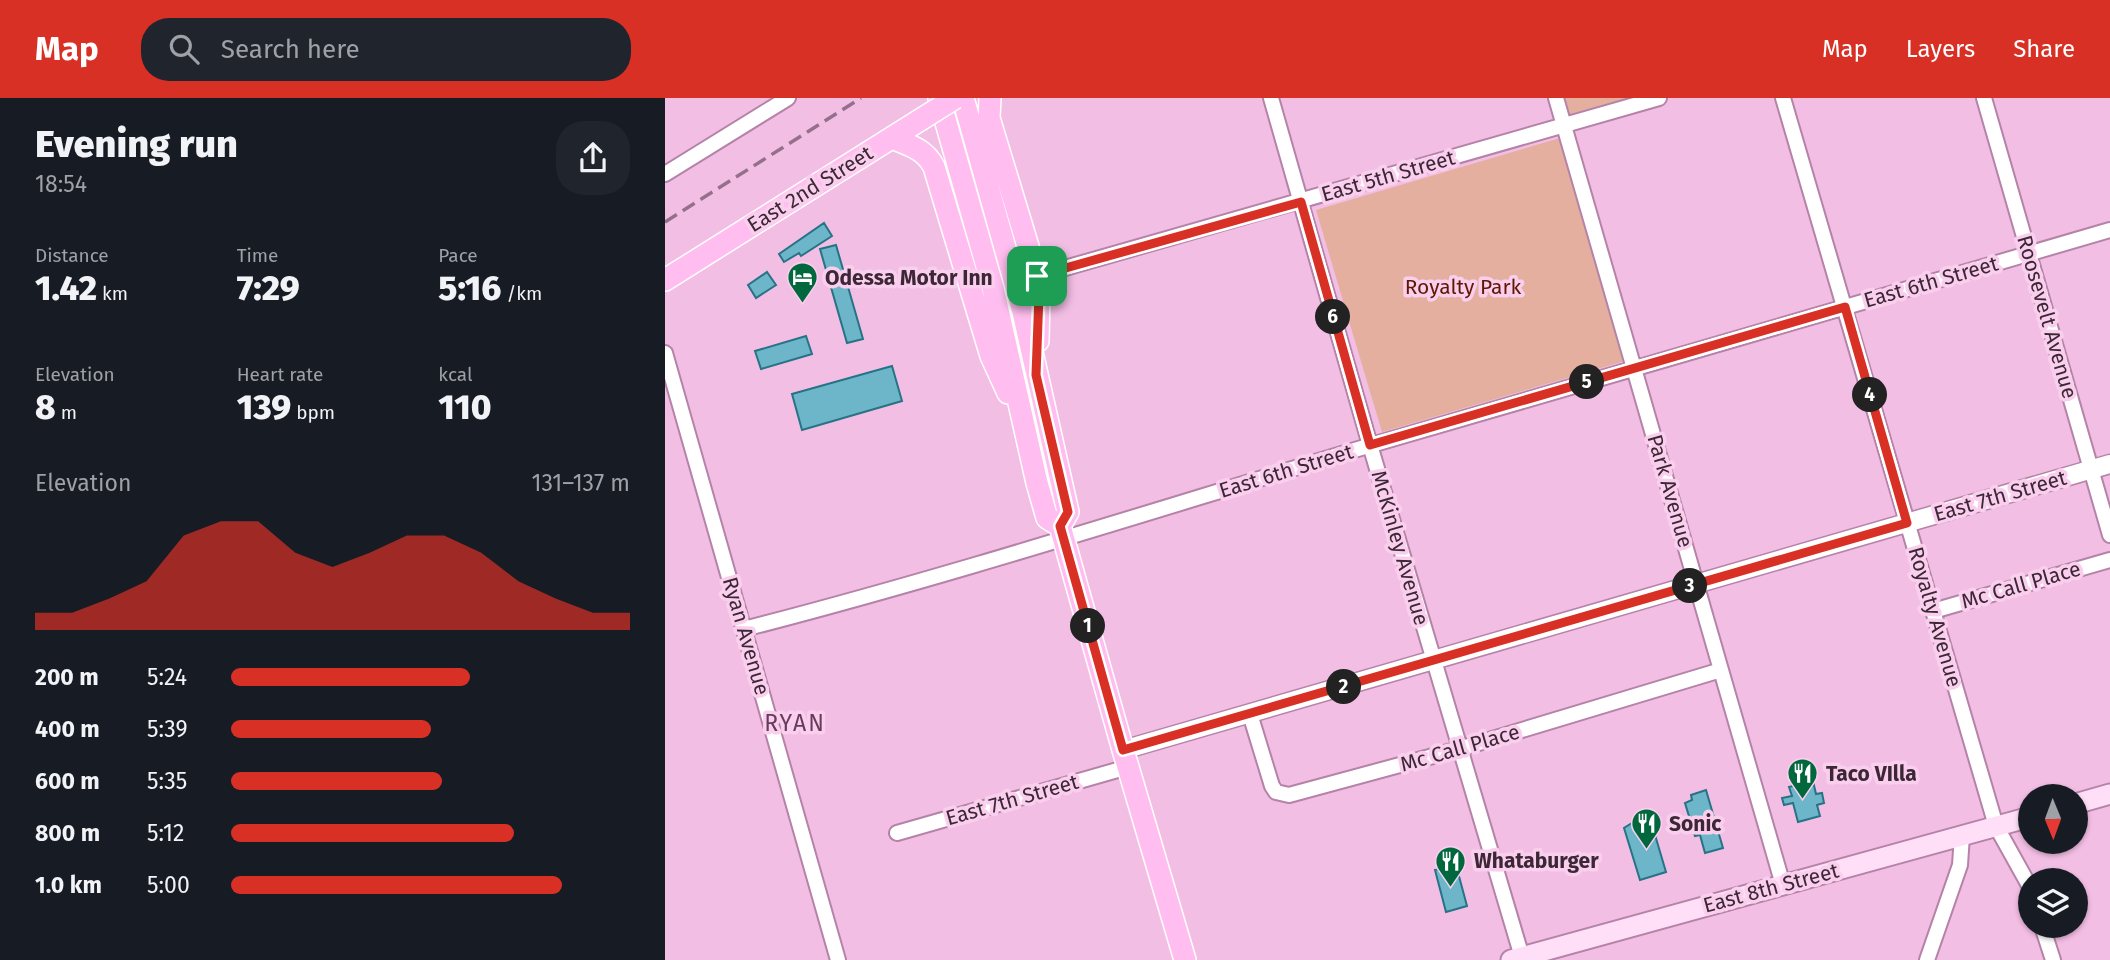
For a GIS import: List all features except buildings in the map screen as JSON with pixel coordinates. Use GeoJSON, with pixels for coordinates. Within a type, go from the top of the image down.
{"type":"FeatureCollection","features":[{"type":"Feature","properties":{"kind":"main road"},"geometry":{"type":"LineString","coordinates":[[990,98],[989,118],[1037,276],[1039,294],[1036,375]]}},
{"type":"Feature","properties":{"kind":"main road"},"geometry":{"type":"LineString","coordinates":[[953,101],[1016,283],[1068,512],[1062,533]]}},
{"type":"Feature","properties":{"kind":"main road"},"geometry":{"type":"LineString","coordinates":[[953,101],[993,288],[1047,518],[1062,533],[1185,960]]}},
{"type":"Feature","properties":{"kind":"main road","name":"East 2nd Street"},"geometry":{"type":"LineString","coordinates":[[665,280],[953,101]]}},
{"type":"Feature","properties":{"kind":"main road"},"geometry":{"type":"LineString","coordinates":[[892,138],[921,150],[934,167],[991,356],[1025,429]]}},
{"type":"Feature","properties":{"kind":"main road"},"geometry":{"type":"LineString","coordinates":[[2088,800],[2110,794]]}},
{"type":"Feature","properties":{"kind":"main road","name":"East 8th Street"},"geometry":{"type":"LineString","coordinates":[[1517,958],[2018,820]]}},
{"type":"Feature","properties":{"kind":"street"},"geometry":{"type":"LineString","coordinates":[[665,174],[787,98]]}},
{"type":"Feature","properties":{"kind":"street","name":"McKinley Avenue"},"geometry":{"type":"LineString","coordinates":[[1271,98],[1517,958]]}},
{"type":"Feature","properties":{"kind":"street","name":"Park Avenue"},"geometry":{"type":"LineString","coordinates":[[1556,98],[1783,885]]}},
{"type":"Feature","properties":{"kind":"street","name":"East 5th Street"},"geometry":{"type":"LineString","coordinates":[[1037,276],[1658,98]]}},
{"type":"Feature","properties":{"kind":"street","name":"Royalty Avenue"},"geometry":{"type":"LineString","coordinates":[[1783,98],[1996,826],[2019,868]]}},
{"type":"Feature","properties":{"kind":"street","name":"Roosevelt Avenue"},"geometry":{"type":"LineString","coordinates":[[1984,98],[2110,536]]}},
{"type":"Feature","properties":{"kind":"street","name":"East 6th Street"},"geometry":{"type":"LineString","coordinates":[[744,629],[829,607],[1062,533],[2110,230]]}},
{"type":"Feature","properties":{"kind":"street","name":"Ryan Avenue"},"geometry":{"type":"LineString","coordinates":[[665,353],[838,960]]}},
{"type":"Feature","properties":{"kind":"street","name":"East 7th Street"},"geometry":{"type":"LineString","coordinates":[[897,833],[1250,714],[2110,464]]}},
{"type":"Feature","properties":{"kind":"street","name":"Mc Call Place"},"geometry":{"type":"LineString","coordinates":[[1933,611],[2110,560]]}},
{"type":"Feature","properties":{"kind":"street","name":"Mc Call Place"},"geometry":{"type":"LineString","coordinates":[[1250,714],[1272,786],[1281,795],[1310,791],[1459,749],[1721,670]]}},
{"type":"Feature","properties":{"kind":"street"},"geometry":{"type":"LineString","coordinates":[[1927,960],[1960,865],[1962,835]]}},
{"type":"Feature","properties":{"kind":"street"},"geometry":{"type":"LineString","coordinates":[[2046,938],[2053,960]]}},
{"type":"Feature","properties":{"kind":"green space"},"geometry":{"type":"Polygon","coordinates":[[[1556,98],[1659,98],[1564,125],[1556,98]]]}},
{"type":"Feature","properties":{"kind":"green space","name":"Royalty Park"},"geometry":{"type":"Polygon","coordinates":[[[1560,138],[1625,361],[1382,432],[1316,210],[1560,138]]]}},
{"type":"Feature","properties":{"kind":"railway"},"geometry":{"type":"LineString","coordinates":[[665,222],[861,98]]}},
{"type":"Feature","properties":{"kind":"place","name":"Odessa Motor Inn"},"geometry":{"type":"Point","coordinates":[802,305]}},
{"type":"Feature","properties":{"kind":"place","name":"Taco VIlla"},"geometry":{"type":"Point","coordinates":[1803,801]}},
{"type":"Feature","properties":{"kind":"place","name":"Sonic"},"geometry":{"type":"Point","coordinates":[1646,851]}},
{"type":"Feature","properties":{"kind":"place","name":"Whataburger"},"geometry":{"type":"Point","coordinates":[1451,888]}},
{"type":"Feature","properties":{"kind":"district","name":"RYAN"},"geometry":{"type":"Point","coordinates":[795,723]}},
{"type":"Feature","properties":{"kind":"route"},"geometry":{"type":"LineString","coordinates":[[1301,202],[1370,445],[1845,307],[1907,523],[1123,750],[1060,526],[1068,512],[1036,375],[1039,294],[1037,276],[1301,202]]}}]}
